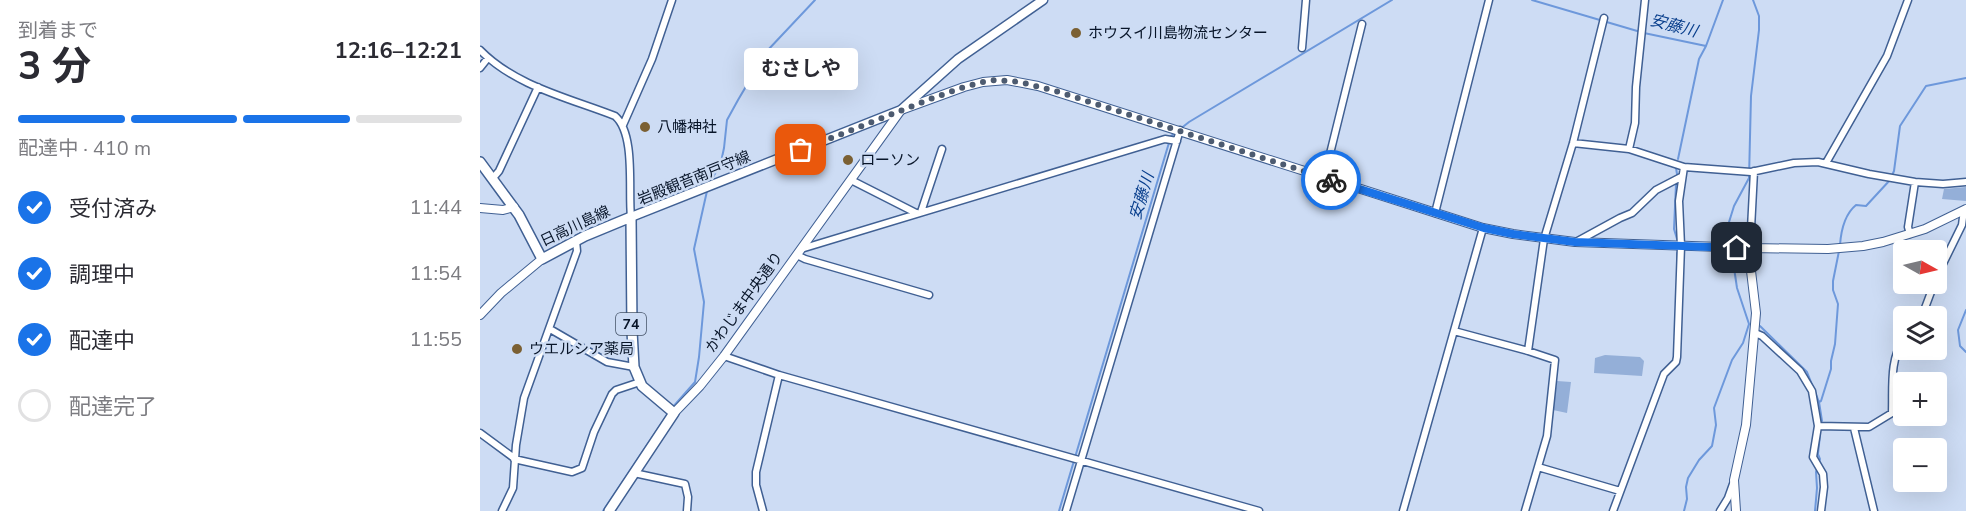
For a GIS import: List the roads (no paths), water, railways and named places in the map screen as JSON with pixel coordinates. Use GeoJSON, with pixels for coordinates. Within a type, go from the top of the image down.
{"type":"FeatureCollection","features":[{"type":"Feature","properties":{"kind":"main road","name":"岩殿観音南戸守線"},"geometry":{"type":"LineString","coordinates":[[631,217],[902,110],[958,59],[1043,0]]}},
{"type":"Feature","properties":{"kind":"main road","name":"日高川島線"},"geometry":{"type":"LineString","coordinates":[[480,162],[513,207],[542,259],[631,217],[634,367],[640,382],[674,413]]}},
{"type":"Feature","properties":{"kind":"main road","name":"かわじま中央通り"},"geometry":{"type":"LineString","coordinates":[[609,511],[674,413]]}},
{"type":"Feature","properties":{"kind":"street"},"geometry":{"type":"LineString","coordinates":[[623,125],[652,59],[672,0]]}},
{"type":"Feature","properties":{"kind":"street"},"geometry":{"type":"LineString","coordinates":[[1302,48],[1306,0]]}},
{"type":"Feature","properties":{"kind":"street"},"geometry":{"type":"LineString","coordinates":[[1435,213],[1489,0]]}},
{"type":"Feature","properties":{"kind":"street"},"geometry":{"type":"LineString","coordinates":[[1629,148],[1635,123],[1636,87],[1645,0]]}},
{"type":"Feature","properties":{"kind":"street"},"geometry":{"type":"LineString","coordinates":[[1826,163],[1883,63],[1908,0]]}},
{"type":"Feature","properties":{"kind":"street"},"geometry":{"type":"LineString","coordinates":[[1528,351],[1544,239],[1573,142],[1604,18]]}},
{"type":"Feature","properties":{"kind":"street"},"geometry":{"type":"LineString","coordinates":[[1324,178],[1362,24]]}},
{"type":"Feature","properties":{"kind":"street"},"geometry":{"type":"LineString","coordinates":[[480,50],[502,69],[538,87],[615,116],[623,125],[627,136],[631,217]]}},
{"type":"Feature","properties":{"kind":"street"},"geometry":{"type":"LineString","coordinates":[[480,68],[488,58]]}},
{"type":"Feature","properties":{"kind":"street"},"geometry":{"type":"LineString","coordinates":[[902,110],[964,87],[995,80],[1038,86],[1484,228],[1575,242],[1750,249],[1845,248],[1883,242],[1910,234],[1965,210]]}},
{"type":"Feature","properties":{"kind":"street"},"geometry":{"type":"LineString","coordinates":[[493,178],[499,171],[538,87]]}},
{"type":"Feature","properties":{"kind":"street","name":"かわじま中央通り"},"geometry":{"type":"LineString","coordinates":[[674,413],[724,356],[902,110]]}},
{"type":"Feature","properties":{"kind":"street"},"geometry":{"type":"LineString","coordinates":[[1066,511],[1180,130]]}},
{"type":"Feature","properties":{"kind":"street"},"geometry":{"type":"LineString","coordinates":[[929,295],[805,259],[799,252],[919,213],[1165,139],[1177,141]]}},
{"type":"Feature","properties":{"kind":"street"},"geometry":{"type":"LineString","coordinates":[[1573,142],[1629,148],[1684,167],[1754,171],[1794,163],[1826,163],[1915,182],[1943,184],[1966,182]]}},
{"type":"Feature","properties":{"kind":"street"},"geometry":{"type":"LineString","coordinates":[[919,213],[942,149]]}},
{"type":"Feature","properties":{"kind":"street"},"geometry":{"type":"LineString","coordinates":[[1612,511],[1664,374],[1676,362],[1681,246],[1679,201],[1684,167]]}},
{"type":"Feature","properties":{"kind":"street"},"geometry":{"type":"LineString","coordinates":[[1720,511],[1728,498],[1734,480],[1746,425],[1756,302],[1750,249],[1754,171]]}},
{"type":"Feature","properties":{"kind":"street"},"geometry":{"type":"LineString","coordinates":[[1575,242],[1632,213],[1656,190],[1681,177]]}},
{"type":"Feature","properties":{"kind":"street"},"geometry":{"type":"LineString","coordinates":[[851,180],[919,213]]}},
{"type":"Feature","properties":{"kind":"street"},"geometry":{"type":"LineString","coordinates":[[1910,234],[1908,227],[1915,182]]}},
{"type":"Feature","properties":{"kind":"street"},"geometry":{"type":"LineString","coordinates":[[480,208],[503,210],[513,207]]}},
{"type":"Feature","properties":{"kind":"street"},"geometry":{"type":"LineString","coordinates":[[1947,256],[1962,225],[1965,210]]}},
{"type":"Feature","properties":{"kind":"street"},"geometry":{"type":"LineString","coordinates":[[1403,511],[1484,228]]}},
{"type":"Feature","properties":{"kind":"street"},"geometry":{"type":"LineString","coordinates":[[502,511],[513,488],[514,458],[522,405],[577,251],[576,241]]}},
{"type":"Feature","properties":{"kind":"street"},"geometry":{"type":"LineString","coordinates":[[480,315],[501,293],[542,259]]}},
{"type":"Feature","properties":{"kind":"street"},"geometry":{"type":"LineString","coordinates":[[549,329],[607,362],[634,367]]}},
{"type":"Feature","properties":{"kind":"street"},"geometry":{"type":"LineString","coordinates":[[1454,331],[1555,360],[1547,436],[1525,511]]}},
{"type":"Feature","properties":{"kind":"street"},"geometry":{"type":"LineString","coordinates":[[1755,333],[1762,336],[1787,358],[1807,381],[1812,391],[1818,426],[1813,457],[1823,474],[1824,487],[1821,511]]}},
{"type":"Feature","properties":{"kind":"street"},"geometry":{"type":"LineString","coordinates":[[724,356],[779,375],[1259,511]]}},
{"type":"Feature","properties":{"kind":"street"},"geometry":{"type":"LineString","coordinates":[[1818,426],[1869,427],[1892,413],[1895,360]]}},
{"type":"Feature","properties":{"kind":"street"},"geometry":{"type":"LineString","coordinates":[[763,511],[756,485],[756,472],[779,375]]}},
{"type":"Feature","properties":{"kind":"street"},"geometry":{"type":"LineString","coordinates":[[480,444],[482,434],[514,458],[572,472],[578,471],[582,468],[594,432],[612,394],[616,390],[640,382]]}},
{"type":"Feature","properties":{"kind":"street"},"geometry":{"type":"LineString","coordinates":[[1854,428],[1874,511]]}},
{"type":"Feature","properties":{"kind":"street"},"geometry":{"type":"LineString","coordinates":[[1538,467],[1620,491]]}},
{"type":"Feature","properties":{"kind":"street"},"geometry":{"type":"LineString","coordinates":[[634,473],[685,483],[688,497],[687,511]]}},
{"type":"Feature","properties":{"kind":"street"},"geometry":{"type":"LineString","coordinates":[[1734,480],[1736,511]]}},
{"type":"Feature","properties":{"kind":"waterway"},"geometry":{"type":"LineString","coordinates":[[710,183],[721,162],[727,120],[738,100],[767,51],[815,0]]}},
{"type":"Feature","properties":{"kind":"waterway","name":"安藤川"},"geometry":{"type":"LineString","coordinates":[[1179,130],[1392,0]]}},
{"type":"Feature","properties":{"kind":"waterway","name":"安藤川"},"geometry":{"type":"LineString","coordinates":[[1532,0],[1644,33],[1706,46]]}},
{"type":"Feature","properties":{"kind":"waterway"},"geometry":{"type":"LineString","coordinates":[[1678,159],[1699,59],[1723,0]]}},
{"type":"Feature","properties":{"kind":"waterway"},"geometry":{"type":"LineString","coordinates":[[1684,511],[1688,478],[1699,460],[1712,446],[1716,425],[1714,408],[1732,360],[1743,343],[1749,324],[1737,288],[1733,261],[1725,235],[1734,206],[1749,178],[1751,96],[1759,30],[1759,16],[1753,0]]}},
{"type":"Feature","properties":{"kind":"waterway"},"geometry":{"type":"LineString","coordinates":[[1840,245],[1844,223],[1852,209],[1856,205],[1866,206],[1890,180],[1894,171],[1900,126],[1926,86],[1966,78]]}},
{"type":"Feature","properties":{"kind":"waterway","name":"安藤川"},"geometry":{"type":"LineString","coordinates":[[1059,511],[1171,136],[1175,133]]}},
{"type":"Feature","properties":{"kind":"waterway"},"geometry":{"type":"LineString","coordinates":[[1676,168],[1677,174]]}},
{"type":"Feature","properties":{"kind":"waterway"},"geometry":{"type":"LineString","coordinates":[[1676,184],[1674,229],[1677,239]]}},
{"type":"Feature","properties":{"kind":"waterway"},"geometry":{"type":"LineString","coordinates":[[672,408],[695,382],[704,302],[694,249],[707,191]]}},
{"type":"Feature","properties":{"kind":"waterway"},"geometry":{"type":"LineString","coordinates":[[1819,402],[1831,369],[1835,344],[1838,304],[1833,290],[1833,281],[1839,251]]}},
{"type":"Feature","properties":{"kind":"waterway"},"geometry":{"type":"LineString","coordinates":[[1677,253],[1677,270]]}},
{"type":"Feature","properties":{"kind":"waterway"},"geometry":{"type":"LineString","coordinates":[[1966,310],[1958,330],[1960,346],[1966,352]]}},
{"type":"Feature","properties":{"kind":"waterway"},"geometry":{"type":"LineString","coordinates":[[1760,326],[1807,372],[1819,402],[1822,421]]}},
{"type":"Feature","properties":{"kind":"waterway"},"geometry":{"type":"LineString","coordinates":[[603,511],[669,412]]}},
{"type":"Feature","properties":{"kind":"waterway"},"geometry":{"type":"LineString","coordinates":[[1815,511],[1820,435]]}},
{"type":"Feature","properties":{"kind":"place","name":"ホウスイ川島物流センター"},"geometry":{"type":"Point","coordinates":[1076,33]}},
{"type":"Feature","properties":{"kind":"place","name":"八幡神社"},"geometry":{"type":"Point","coordinates":[645,127]}},
{"type":"Feature","properties":{"kind":"place","name":"むさしや"},"geometry":{"type":"Point","coordinates":[801,150]}},
{"type":"Feature","properties":{"kind":"place","name":"ローソン"},"geometry":{"type":"Point","coordinates":[848,160]}},
{"type":"Feature","properties":{"kind":"place","name":"ウエルシア薬局"},"geometry":{"type":"Point","coordinates":[517,349]}}]}
